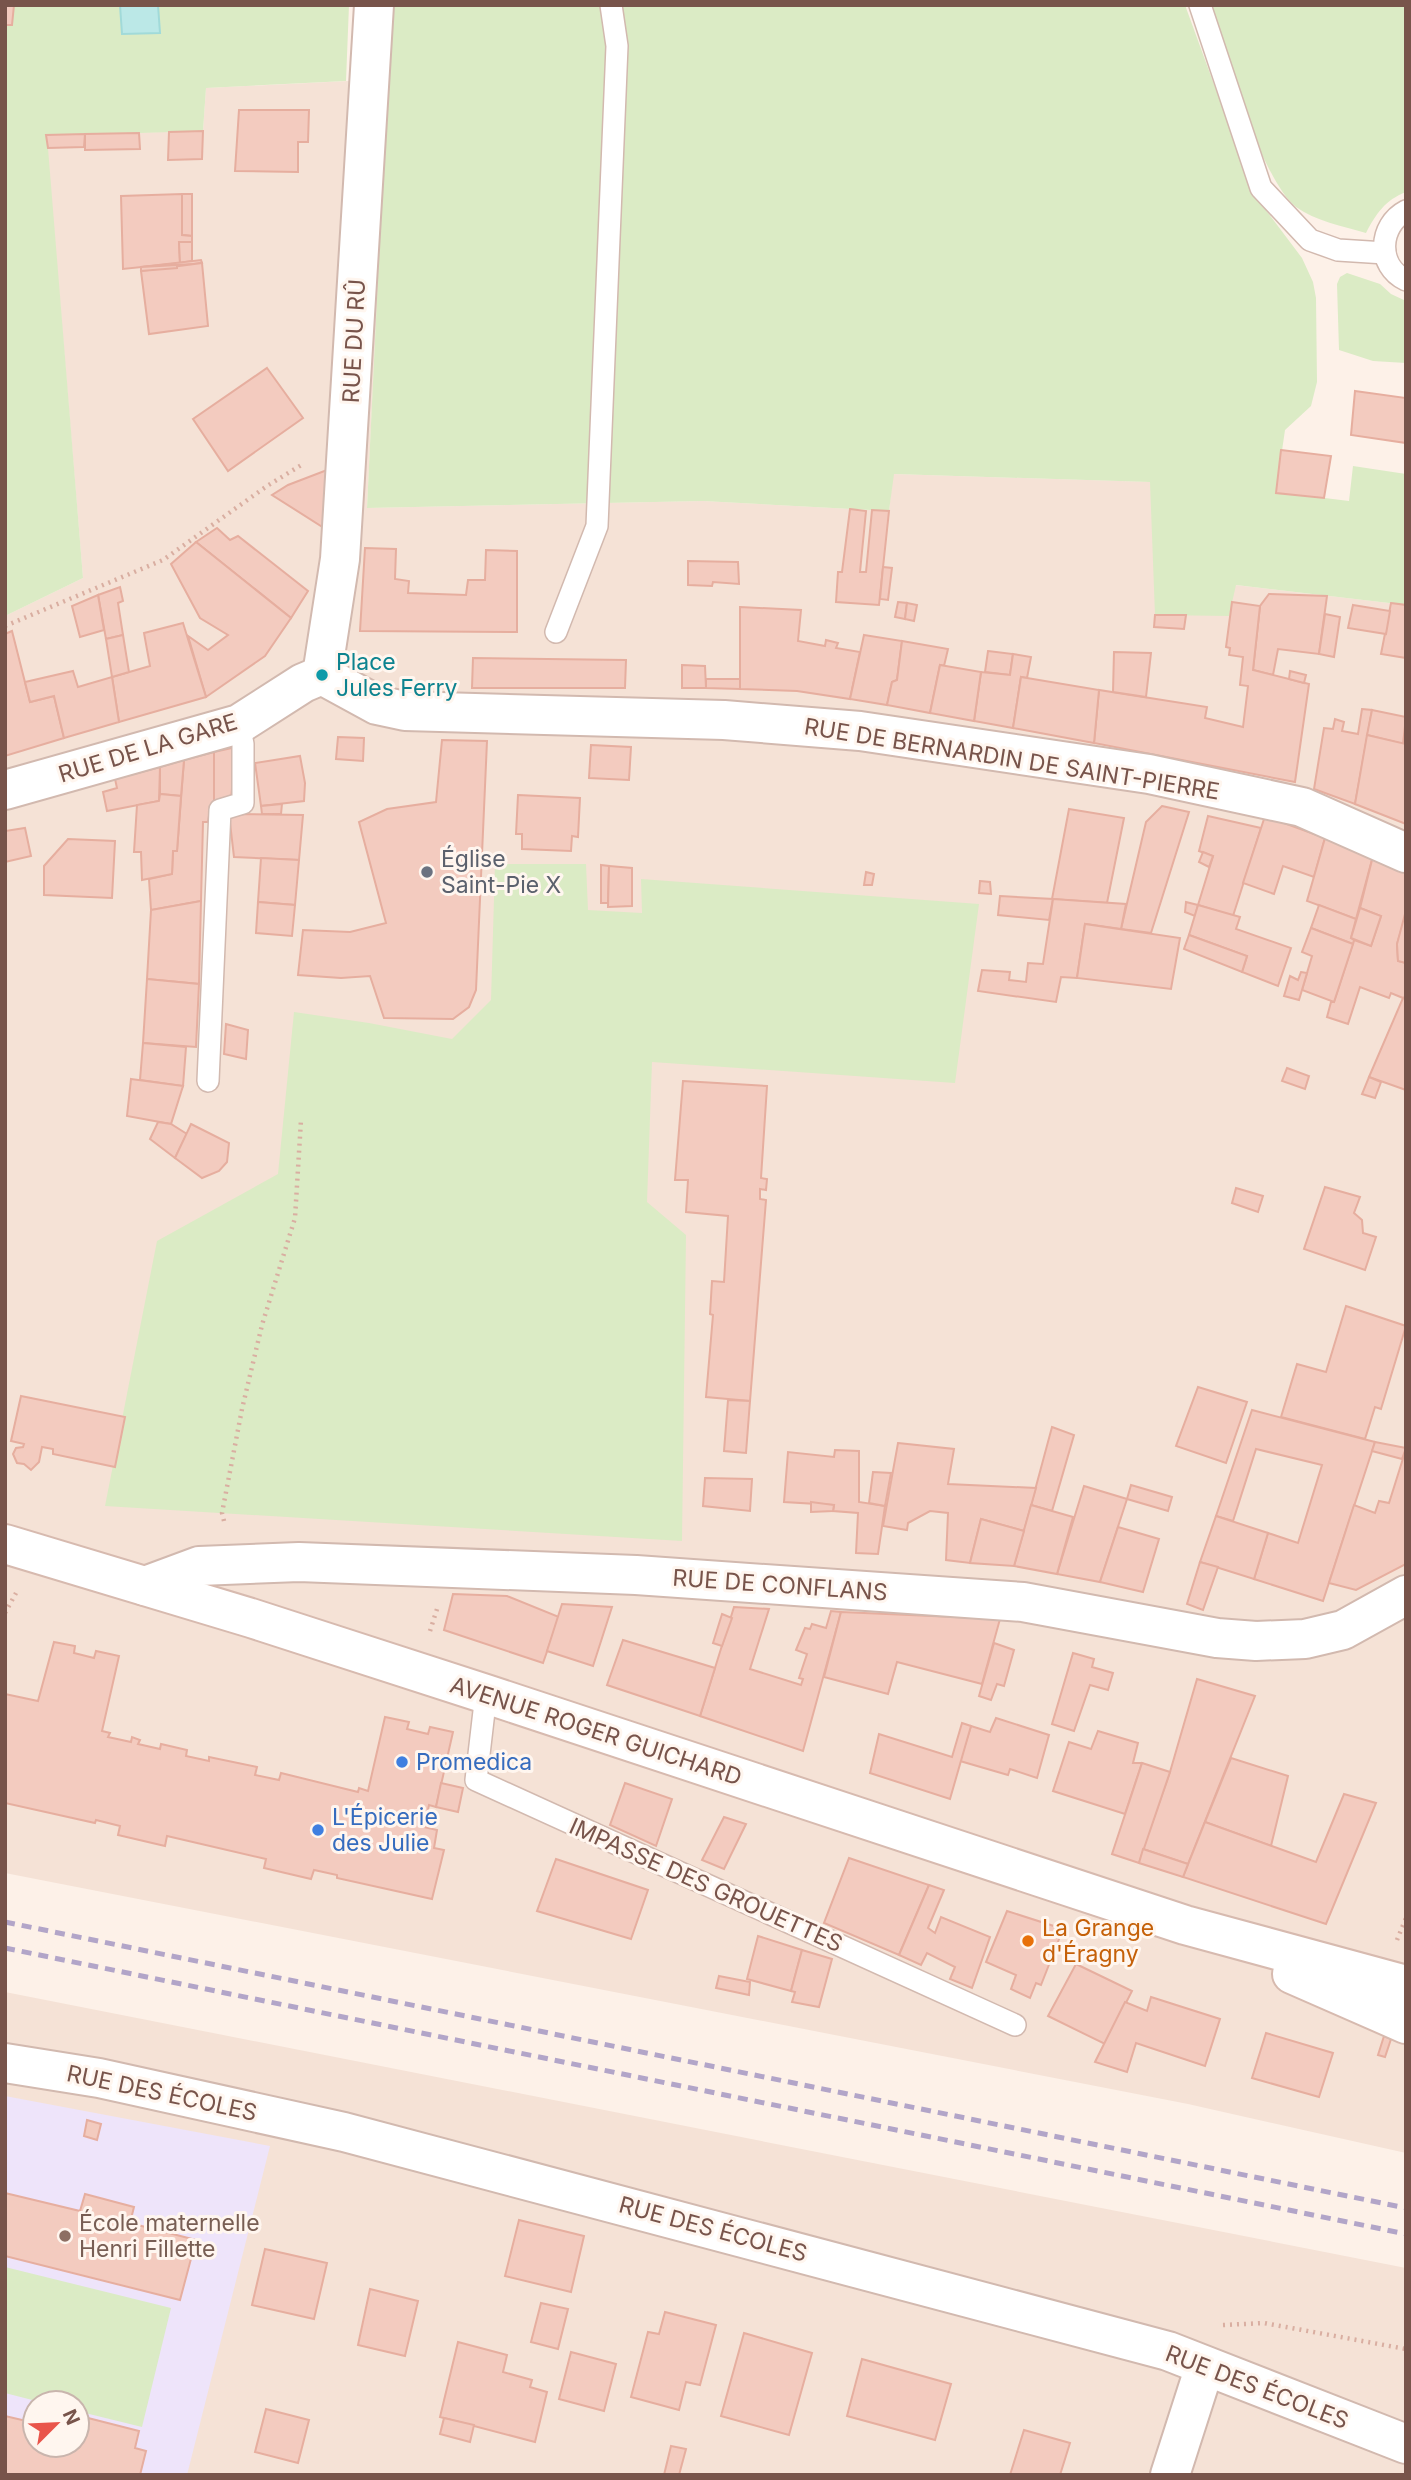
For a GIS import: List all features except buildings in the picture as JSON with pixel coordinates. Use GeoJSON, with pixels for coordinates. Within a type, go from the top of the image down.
{"type":"FeatureCollection","features":[{"type":"Feature","properties":{"kind":"street","name":"RUE DU RÛ"},"geometry":{"type":"LineString","coordinates":[[322,675],[340,559],[374,5]]}},
{"type":"Feature","properties":{"kind":"street","name":"RUE DE LA GARE"},"geometry":{"type":"LineString","coordinates":[[5,790],[239,724],[303,683],[322,675]]}},
{"type":"Feature","properties":{"kind":"street","name":"RUE DE BERNARDIN DE SAINT-PIERRE"},"geometry":{"type":"LineString","coordinates":[[322,675],[377,705],[405,711],[724,720],[847,730],[1149,774],[1302,807],[1406,853]]}},
{"type":"Feature","properties":{"kind":"street","name":"AVENUE ROGER GUICHARD"},"geometry":{"type":"LineString","coordinates":[[5,1544],[486,1694],[1185,1925],[1406,1985]]}},
{"type":"Feature","properties":{"kind":"street","name":"RUE DE CONFLANS"},"geometry":{"type":"LineString","coordinates":[[145,1586],[200,1566],[299,1562],[636,1574],[1023,1602],[1217,1638],[1256,1641],[1306,1639],[1343,1630],[1406,1595]]}},
{"type":"Feature","properties":{"kind":"street"},"geometry":{"type":"LineString","coordinates":[[1343,1630],[1406,1628]]}},
{"type":"Feature","properties":{"kind":"street","name":"AVENUE ROGER GUICHARD"},"geometry":{"type":"LineString","coordinates":[[1185,1925],[1406,2024]]}},
{"type":"Feature","properties":{"kind":"street","name":"RUE DES ÉCOLES"},"geometry":{"type":"LineString","coordinates":[[5,2063],[99,2078],[344,2132],[1168,2351],[1406,2444]]}},
{"type":"Feature","properties":{"kind":"street"},"geometry":{"type":"LineString","coordinates":[[1170,2475],[1205,2366]]}},
{"type":"Feature","properties":{"kind":"lane"},"geometry":{"type":"LineString","coordinates":[[556,632],[597,526],[617,46],[611,5]]}},
{"type":"Feature","properties":{"kind":"lane"},"geometry":{"type":"LineString","coordinates":[[1200,5],[1261,188],[1310,240],[1338,250],[1385,253]]}},
{"type":"Feature","properties":{"kind":"lane"},"geometry":{"type":"LineString","coordinates":[[1406,211],[1398,215],[1389,226],[1384,239],[1390,266],[1406,280]]}},
{"type":"Feature","properties":{"kind":"lane"},"geometry":{"type":"LineString","coordinates":[[208,1080],[220,810],[243,803],[243,744],[239,724]]}},
{"type":"Feature","properties":{"kind":"lane","name":"IMPASSE DES GROUETTES"},"geometry":{"type":"LineString","coordinates":[[486,1694],[476,1780],[1015,2025]]}},
{"type":"Feature","properties":{"kind":"path"},"geometry":{"type":"LineString","coordinates":[[5,626],[163,560],[267,486],[349,436]]}},
{"type":"Feature","properties":{"kind":"path"},"geometry":{"type":"LineString","coordinates":[[222,1513],[262,1325],[295,1218],[300,1120]]}},
{"type":"Feature","properties":{"kind":"path"},"geometry":{"type":"LineString","coordinates":[[1168,2351],[1221,2325],[1264,2323],[1406,2348]]}},
{"type":"Feature","properties":{"kind":"shaded area"},"geometry":{"type":"Polygon","coordinates":[[[388,79],[367,508],[703,501],[889,511],[893,474],[1151,482],[1235,585],[1406,605],[1406,2153],[1188,2104],[5,1873],[5,616],[83,578],[46,135],[203,131],[206,88],[388,79]]]}},
{"type":"Feature","properties":{"kind":"shaded area"},"geometry":{"type":"Polygon","coordinates":[[[5,1992],[1406,2268],[1406,2475],[5,2475],[5,1992]]]}},
{"type":"Feature","properties":{"kind":"shaded area"},"geometry":{"type":"Polygon","coordinates":[[[5,2096],[270,2146],[187,2475],[5,2475],[5,2096]]]}},
{"type":"Feature","properties":{"kind":"green space"},"geometry":{"type":"Polygon","coordinates":[[[5,5],[120,5],[122,34],[160,33],[158,5],[349,5],[346,81],[206,88],[203,131],[47,136],[83,578],[5,616],[5,5]]]}},
{"type":"Feature","properties":{"kind":"green space"},"geometry":{"type":"Polygon","coordinates":[[[391,5],[1185,5],[1259,201],[1302,258],[1313,282],[1316,298],[1317,382],[1311,406],[1285,430],[1276,492],[1349,501],[1353,466],[1406,474],[1406,605],[1236,585],[1229,616],[1155,615],[1150,482],[894,474],[889,511],[703,501],[367,508],[391,5]]]}},
{"type":"Feature","properties":{"kind":"green space"},"geometry":{"type":"Polygon","coordinates":[[[1208,5],[1406,5],[1406,192],[1382,208],[1366,233],[1312,216],[1296,207],[1283,193],[1257,144],[1208,5]]]}},
{"type":"Feature","properties":{"kind":"green space"},"geometry":{"type":"Polygon","coordinates":[[[1347,273],[1380,284],[1391,294],[1406,301],[1406,363],[1373,361],[1339,350],[1337,284],[1340,277],[1347,273]]]}},
{"type":"Feature","properties":{"kind":"green space"},"geometry":{"type":"Polygon","coordinates":[[[495,864],[586,864],[588,910],[642,913],[641,879],[979,904],[955,1083],[652,1062],[647,1202],[686,1235],[682,1541],[105,1506],[157,1241],[278,1174],[294,1012],[452,1039],[491,1000],[495,864]]]}},
{"type":"Feature","properties":{"kind":"green space"},"geometry":{"type":"Polygon","coordinates":[[[5,2267],[171,2308],[142,2427],[91,2414],[91,2389],[21,2389],[21,2397],[5,2393],[5,2267]]]}},
{"type":"Feature","properties":{"kind":"water"},"geometry":{"type":"Polygon","coordinates":[[[120,5],[158,5],[160,33],[122,34],[120,5]]]}},
{"type":"Feature","properties":{"kind":"railway"},"geometry":{"type":"LineString","coordinates":[[5,1922],[1406,2208]]}},
{"type":"Feature","properties":{"kind":"railway"},"geometry":{"type":"LineString","coordinates":[[5,1948],[1406,2234]]}},
{"type":"Feature","properties":{"kind":"place","name":"Place Jules Ferry"},"geometry":{"type":"Point","coordinates":[322,675]}},
{"type":"Feature","properties":{"kind":"place","name":"Église Saint-Pie X"},"geometry":{"type":"Point","coordinates":[427,872]}},
{"type":"Feature","properties":{"kind":"place","name":"Promedica"},"geometry":{"type":"Point","coordinates":[402,1762]}},
{"type":"Feature","properties":{"kind":"place","name":"L'Épicerie des Julie"},"geometry":{"type":"Point","coordinates":[318,1830]}},
{"type":"Feature","properties":{"kind":"place","name":"La Grange d'Éragny"},"geometry":{"type":"Point","coordinates":[1028,1941]}},
{"type":"Feature","properties":{"kind":"place","name":"École maternelle Henri Fillette"},"geometry":{"type":"Point","coordinates":[65,2236]}}]}
